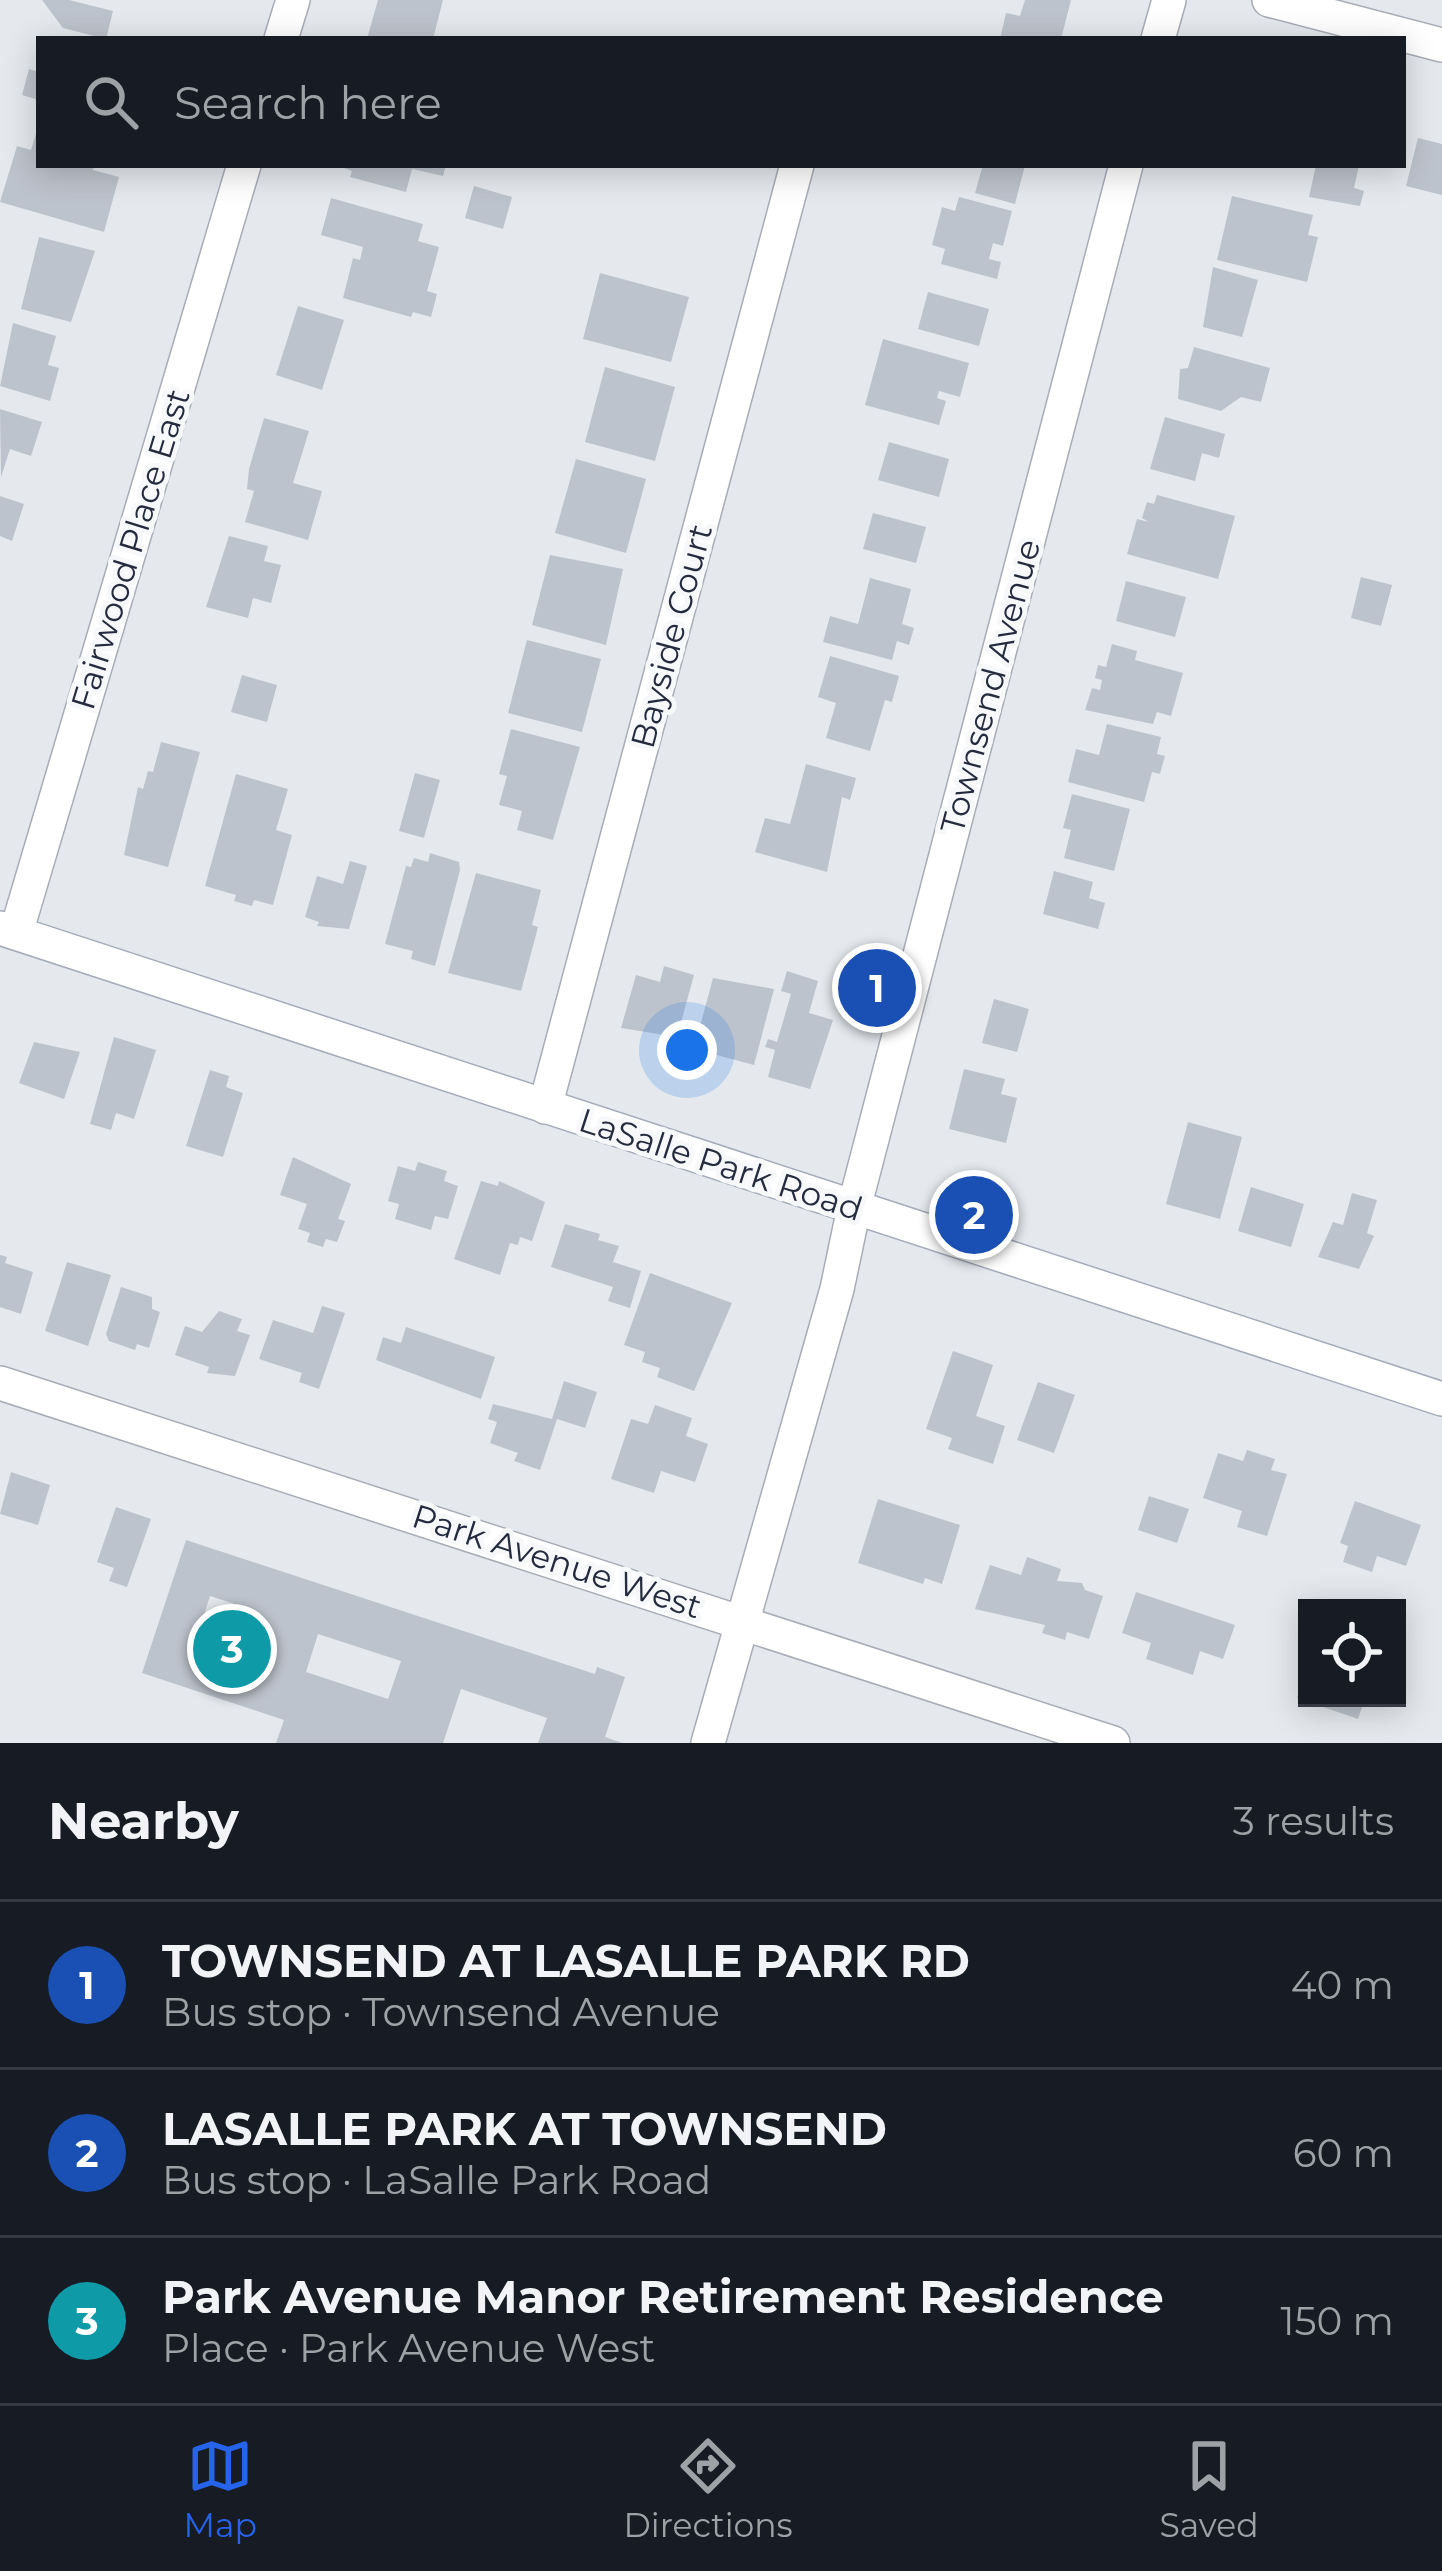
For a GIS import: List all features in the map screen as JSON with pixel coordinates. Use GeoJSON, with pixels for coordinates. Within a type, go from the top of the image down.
{"type":"FeatureCollection","features":[{"type":"Feature","properties":{"kind":"street"},"geometry":{"type":"LineString","coordinates":[[282,36],[293,0]]}},
{"type":"Feature","properties":{"kind":"street"},"geometry":{"type":"LineString","coordinates":[[1159,36],[1168,0]]}},
{"type":"Feature","properties":{"kind":"street"},"geometry":{"type":"LineString","coordinates":[[1269,0],[1442,45]]}},
{"type":"Feature","properties":{"kind":"street","name":"Fairwood Place East"},"geometry":{"type":"LineString","coordinates":[[8,930],[243,168]]}},
{"type":"Feature","properties":{"kind":"street","name":"Bayside Court"},"geometry":{"type":"LineString","coordinates":[[545,1106],[796,168]]}},
{"type":"Feature","properties":{"kind":"street","name":"Townsend Avenue"},"geometry":{"type":"LineString","coordinates":[[708,1743],[837,1288],[1125,168]]}},
{"type":"Feature","properties":{"kind":"street","name":"LaSalle Park Road"},"geometry":{"type":"LineString","coordinates":[[8,930],[1442,1399]]}},
{"type":"Feature","properties":{"kind":"street","name":"Park Avenue West"},"geometry":{"type":"LineString","coordinates":[[0,1383],[745,1620],[1113,1743]]}},
{"type":"Feature","properties":{"kind":"building"},"geometry":{"type":"Polygon","coordinates":[[[42,0],[69,0],[113,11],[107,36],[63,28],[42,0]]]}},
{"type":"Feature","properties":{"kind":"building"},"geometry":{"type":"Polygon","coordinates":[[[378,0],[443,0],[434,36],[368,36],[378,0]]]}},
{"type":"Feature","properties":{"kind":"building"},"geometry":{"type":"Polygon","coordinates":[[[1025,0],[1071,0],[1062,36],[1001,36],[1006,13],[1020,16],[1025,0]]]}},
{"type":"Feature","properties":{"kind":"building"},"geometry":{"type":"Polygon","coordinates":[[[29,69],[36,71],[36,99],[22,95],[29,69]]]}},
{"type":"Feature","properties":{"kind":"building"},"geometry":{"type":"Polygon","coordinates":[[[36,134],[36,168],[94,168],[119,177],[104,232],[0,202],[17,146],[31,150],[36,134]]]}},
{"type":"Feature","properties":{"kind":"building"},"geometry":{"type":"Polygon","coordinates":[[[1418,138],[1442,144],[1442,195],[1406,186],[1418,138]]]}},
{"type":"Feature","properties":{"kind":"building"},"geometry":{"type":"Polygon","coordinates":[[[344,168],[445,168],[443,176],[412,169],[406,192],[350,177],[352,171],[344,168]]]}},
{"type":"Feature","properties":{"kind":"building"},"geometry":{"type":"Polygon","coordinates":[[[982,168],[1024,168],[1015,204],[975,193],[982,168]]]}},
{"type":"Feature","properties":{"kind":"building"},"geometry":{"type":"Polygon","coordinates":[[[1315,168],[1358,168],[1354,188],[1364,191],[1360,206],[1309,197],[1315,168]]]}},
{"type":"Feature","properties":{"kind":"building"},"geometry":{"type":"Polygon","coordinates":[[[474,186],[512,197],[503,229],[465,218],[474,186]]]}},
{"type":"Feature","properties":{"kind":"building"},"geometry":{"type":"Polygon","coordinates":[[[1232,196],[1313,215],[1308,235],[1318,237],[1307,282],[1217,260],[1232,196]]]}},
{"type":"Feature","properties":{"kind":"building"},"geometry":{"type":"Polygon","coordinates":[[[959,197],[1012,211],[1003,246],[993,243],[989,259],[1001,262],[997,279],[941,264],[945,249],[932,245],[942,207],[955,211],[959,197]]]}},
{"type":"Feature","properties":{"kind":"building"},"geometry":{"type":"Polygon","coordinates":[[[331,198],[423,224],[418,241],[439,247],[427,291],[437,294],[431,317],[413,312],[411,317],[343,298],[353,258],[360,260],[363,247],[321,235],[331,198]]]}},
{"type":"Feature","properties":{"kind":"building"},"geometry":{"type":"Polygon","coordinates":[[[39,237],[95,251],[71,322],[21,309],[39,237]]]}},
{"type":"Feature","properties":{"kind":"building"},"geometry":{"type":"Polygon","coordinates":[[[1213,267],[1258,280],[1242,337],[1203,327],[1213,267]]]}},
{"type":"Feature","properties":{"kind":"building"},"geometry":{"type":"Polygon","coordinates":[[[600,273],[689,297],[671,362],[583,339],[600,273]]]}},
{"type":"Feature","properties":{"kind":"building"},"geometry":{"type":"Polygon","coordinates":[[[928,292],[989,309],[979,346],[918,329],[928,292]]]}},
{"type":"Feature","properties":{"kind":"building"},"geometry":{"type":"Polygon","coordinates":[[[298,306],[344,320],[322,390],[276,375],[298,306]]]}},
{"type":"Feature","properties":{"kind":"building"},"geometry":{"type":"Polygon","coordinates":[[[13,323],[56,336],[48,365],[59,368],[50,401],[0,386],[13,323]]]}},
{"type":"Feature","properties":{"kind":"building"},"geometry":{"type":"Polygon","coordinates":[[[883,339],[969,363],[960,397],[939,391],[937,398],[946,401],[939,425],[865,405],[883,339]]]}},
{"type":"Feature","properties":{"kind":"building"},"geometry":{"type":"Polygon","coordinates":[[[1194,347],[1270,368],[1261,402],[1241,397],[1221,411],[1178,399],[1180,369],[1188,368],[1194,347]]]}},
{"type":"Feature","properties":{"kind":"building"},"geometry":{"type":"Polygon","coordinates":[[[605,367],[675,387],[655,461],[585,442],[605,367]]]}},
{"type":"Feature","properties":{"kind":"building"},"geometry":{"type":"Polygon","coordinates":[[[0,409],[42,422],[31,456],[10,449],[1,477],[0,409]]]}},
{"type":"Feature","properties":{"kind":"building"},"geometry":{"type":"Polygon","coordinates":[[[1165,417],[1225,434],[1219,458],[1202,453],[1195,481],[1150,469],[1165,417]]]}},
{"type":"Feature","properties":{"kind":"building"},"geometry":{"type":"Polygon","coordinates":[[[264,418],[309,431],[293,483],[322,491],[308,540],[245,522],[254,491],[247,489],[249,469],[264,418]]]}},
{"type":"Feature","properties":{"kind":"building"},"geometry":{"type":"Polygon","coordinates":[[[889,442],[949,459],[939,497],[878,480],[889,442]]]}},
{"type":"Feature","properties":{"kind":"building"},"geometry":{"type":"Polygon","coordinates":[[[576,459],[646,479],[626,553],[555,533],[576,459]]]}},
{"type":"Feature","properties":{"kind":"building"},"geometry":{"type":"Polygon","coordinates":[[[1157,495],[1235,516],[1218,579],[1127,554],[1137,519],[1149,522],[1142,518],[1147,502],[1154,504],[1157,495]]]}},
{"type":"Feature","properties":{"kind":"building"},"geometry":{"type":"Polygon","coordinates":[[[0,496],[24,504],[12,541],[0,536],[0,496]]]}},
{"type":"Feature","properties":{"kind":"building"},"geometry":{"type":"Polygon","coordinates":[[[873,513],[926,527],[916,563],[863,549],[873,513]]]}},
{"type":"Feature","properties":{"kind":"building"},"geometry":{"type":"Polygon","coordinates":[[[229,536],[268,546],[264,561],[281,565],[271,603],[253,598],[248,618],[206,607],[229,536]]]}},
{"type":"Feature","properties":{"kind":"building"},"geometry":{"type":"Polygon","coordinates":[[[550,555],[623,569],[606,645],[532,625],[550,555]]]}},
{"type":"Feature","properties":{"kind":"building"},"geometry":{"type":"Polygon","coordinates":[[[1361,577],[1392,585],[1381,626],[1351,618],[1361,577]]]}},
{"type":"Feature","properties":{"kind":"building"},"geometry":{"type":"Polygon","coordinates":[[[870,578],[911,589],[902,624],[914,628],[909,645],[897,641],[892,660],[823,642],[830,616],[858,624],[870,578]]]}},
{"type":"Feature","properties":{"kind":"building"},"geometry":{"type":"Polygon","coordinates":[[[1126,581],[1186,597],[1175,637],[1116,621],[1126,581]]]}},
{"type":"Feature","properties":{"kind":"building"},"geometry":{"type":"Polygon","coordinates":[[[527,640],[601,659],[582,732],[508,713],[527,640]]]}},
{"type":"Feature","properties":{"kind":"building"},"geometry":{"type":"Polygon","coordinates":[[[1112,644],[1137,651],[1135,660],[1183,673],[1171,716],[1157,712],[1153,724],[1085,710],[1092,688],[1100,690],[1102,680],[1095,678],[1098,665],[1106,667],[1112,644]]]}},
{"type":"Feature","properties":{"kind":"building"},"geometry":{"type":"Polygon","coordinates":[[[830,656],[899,676],[892,702],[885,700],[870,751],[826,738],[836,703],[818,697],[830,656]]]}},
{"type":"Feature","properties":{"kind":"building"},"geometry":{"type":"Polygon","coordinates":[[[242,675],[277,685],[267,722],[231,712],[242,675]]]}},
{"type":"Feature","properties":{"kind":"building"},"geometry":{"type":"Polygon","coordinates":[[[1107,724],[1161,737],[1157,754],[1165,756],[1160,774],[1152,772],[1144,802],[1068,782],[1076,749],[1099,755],[1107,724]]]}},
{"type":"Feature","properties":{"kind":"building"},"geometry":{"type":"Polygon","coordinates":[[[511,729],[580,747],[553,840],[517,830],[522,811],[499,805],[507,776],[499,774],[511,729]]]}},
{"type":"Feature","properties":{"kind":"building"},"geometry":{"type":"Polygon","coordinates":[[[161,742],[200,752],[168,867],[124,855],[138,787],[143,789],[148,771],[153,772],[161,742]]]}},
{"type":"Feature","properties":{"kind":"building"},"geometry":{"type":"Polygon","coordinates":[[[806,764],[856,778],[850,800],[842,797],[827,872],[755,852],[765,818],[790,824],[806,764]]]}},
{"type":"Feature","properties":{"kind":"building"},"geometry":{"type":"Polygon","coordinates":[[[415,773],[440,780],[424,838],[399,831],[415,773]]]}},
{"type":"Feature","properties":{"kind":"building"},"geometry":{"type":"Polygon","coordinates":[[[236,774],[288,789],[276,830],[292,835],[273,905],[234,901],[236,895],[205,886],[236,774]]]}},
{"type":"Feature","properties":{"kind":"building"},"geometry":{"type":"Polygon","coordinates":[[[1072,794],[1130,809],[1114,871],[1064,858],[1071,830],[1063,828],[1072,794]]]}},
{"type":"Feature","properties":{"kind":"building"},"geometry":{"type":"Polygon","coordinates":[[[430,853],[459,862],[460,870],[435,966],[411,959],[413,951],[385,944],[406,866],[411,867],[414,858],[428,862],[430,853]]]}},
{"type":"Feature","properties":{"kind":"building"},"geometry":{"type":"Polygon","coordinates":[[[350,861],[367,866],[349,929],[317,926],[319,922],[305,917],[317,876],[343,884],[350,861]]]}},
{"type":"Feature","properties":{"kind":"building"},"geometry":{"type":"Polygon","coordinates":[[[1054,871],[1093,882],[1089,898],[1105,903],[1098,929],[1043,914],[1054,871]]]}},
{"type":"Feature","properties":{"kind":"building"},"geometry":{"type":"Polygon","coordinates":[[[476,873],[541,890],[532,925],[538,927],[521,991],[448,973],[476,873]]]}},
{"type":"Feature","properties":{"kind":"building"},"geometry":{"type":"Polygon","coordinates":[[[664,966],[694,975],[677,1037],[621,1028],[636,975],[660,982],[664,966]]]}},
{"type":"Feature","properties":{"kind":"building"},"geometry":{"type":"Polygon","coordinates":[[[787,971],[818,981],[809,1013],[833,1020],[810,1089],[768,1077],[775,1050],[765,1047],[768,1039],[777,1042],[791,994],[781,991],[787,971]]]}},
{"type":"Feature","properties":{"kind":"building"},"geometry":{"type":"Polygon","coordinates":[[[713,978],[774,989],[754,1065],[694,1049],[713,978]]]}},
{"type":"Feature","properties":{"kind":"building"},"geometry":{"type":"Polygon","coordinates":[[[994,999],[1029,1009],[1017,1052],[982,1043],[994,999]]]}},
{"type":"Feature","properties":{"kind":"building"},"geometry":{"type":"Polygon","coordinates":[[[114,1037],[156,1050],[134,1119],[116,1113],[111,1130],[90,1124],[114,1037]]]}},
{"type":"Feature","properties":{"kind":"building"},"geometry":{"type":"Polygon","coordinates":[[[34,1042],[80,1052],[64,1099],[19,1083],[34,1042]]]}},
{"type":"Feature","properties":{"kind":"building"},"geometry":{"type":"Polygon","coordinates":[[[964,1069],[1005,1079],[1001,1094],[1017,1098],[1006,1143],[949,1129],[964,1069]]]}},
{"type":"Feature","properties":{"kind":"building"},"geometry":{"type":"Polygon","coordinates":[[[210,1070],[229,1076],[226,1087],[243,1093],[223,1157],[186,1146],[210,1070]]]}},
{"type":"Feature","properties":{"kind":"building"},"geometry":{"type":"Polygon","coordinates":[[[1188,1122],[1242,1137],[1220,1219],[1166,1204],[1188,1122]]]}},
{"type":"Feature","properties":{"kind":"building"},"geometry":{"type":"Polygon","coordinates":[[[293,1157],[351,1184],[338,1219],[345,1221],[337,1242],[326,1239],[323,1247],[307,1242],[310,1233],[298,1229],[307,1204],[280,1195],[293,1157]]]}},
{"type":"Feature","properties":{"kind":"building"},"geometry":{"type":"Polygon","coordinates":[[[418,1162],[447,1171],[444,1181],[458,1186],[448,1219],[435,1216],[431,1230],[395,1219],[399,1204],[388,1201],[398,1166],[415,1171],[418,1162]]]}},
{"type":"Feature","properties":{"kind":"building"},"geometry":{"type":"Polygon","coordinates":[[[481,1181],[498,1186],[499,1181],[545,1202],[532,1241],[520,1237],[518,1245],[510,1243],[500,1275],[454,1259],[481,1181]]]}},
{"type":"Feature","properties":{"kind":"building"},"geometry":{"type":"Polygon","coordinates":[[[1251,1187],[1304,1204],[1291,1247],[1238,1231],[1251,1187]]]}},
{"type":"Feature","properties":{"kind":"building"},"geometry":{"type":"Polygon","coordinates":[[[1352,1193],[1377,1200],[1367,1233],[1374,1236],[1359,1269],[1318,1257],[1333,1222],[1343,1225],[1352,1193]]]}},
{"type":"Feature","properties":{"kind":"building"},"geometry":{"type":"Polygon","coordinates":[[[565,1224],[600,1234],[598,1240],[619,1246],[613,1262],[641,1271],[630,1308],[608,1301],[613,1287],[551,1267],[565,1224]]]}},
{"type":"Feature","properties":{"kind":"building"},"geometry":{"type":"Polygon","coordinates":[[[0,1255],[7,1257],[5,1263],[33,1272],[21,1314],[0,1307],[0,1255]]]}},
{"type":"Feature","properties":{"kind":"building"},"geometry":{"type":"Polygon","coordinates":[[[67,1262],[111,1275],[88,1346],[45,1331],[67,1262]]]}},
{"type":"Feature","properties":{"kind":"building"},"geometry":{"type":"Polygon","coordinates":[[[650,1273],[732,1303],[694,1391],[657,1377],[660,1368],[642,1362],[645,1352],[624,1345],[650,1273]]]}},
{"type":"Feature","properties":{"kind":"building"},"geometry":{"type":"Polygon","coordinates":[[[121,1287],[152,1297],[152,1309],[160,1312],[149,1348],[137,1344],[135,1350],[109,1341],[106,1334],[121,1287]]]}},
{"type":"Feature","properties":{"kind":"building"},"geometry":{"type":"Polygon","coordinates":[[[322,1306],[345,1313],[319,1389],[299,1382],[302,1373],[259,1359],[273,1320],[313,1333],[322,1306]]]}},
{"type":"Feature","properties":{"kind":"building"},"geometry":{"type":"Polygon","coordinates":[[[219,1311],[242,1319],[237,1331],[250,1335],[235,1376],[207,1373],[209,1367],[175,1355],[185,1326],[202,1332],[219,1311]]]}},
{"type":"Feature","properties":{"kind":"building"},"geometry":{"type":"Polygon","coordinates":[[[406,1327],[495,1357],[481,1399],[376,1360],[383,1337],[401,1343],[406,1327]]]}},
{"type":"Feature","properties":{"kind":"building"},"geometry":{"type":"Polygon","coordinates":[[[953,1351],[993,1365],[976,1416],[1005,1426],[993,1464],[948,1449],[952,1438],[926,1429],[953,1351]]]}},
{"type":"Feature","properties":{"kind":"building"},"geometry":{"type":"Polygon","coordinates":[[[564,1381],[597,1392],[585,1428],[557,1419],[540,1470],[514,1461],[518,1453],[490,1443],[497,1422],[488,1419],[493,1404],[552,1419],[564,1381]]]}},
{"type":"Feature","properties":{"kind":"building"},"geometry":{"type":"Polygon","coordinates":[[[1038,1382],[1075,1395],[1054,1453],[1017,1440],[1038,1382]]]}},
{"type":"Feature","properties":{"kind":"building"},"geometry":{"type":"Polygon","coordinates":[[[655,1405],[692,1418],[686,1436],[708,1444],[695,1482],[661,1471],[654,1493],[611,1479],[631,1419],[648,1424],[655,1405]]]}},
{"type":"Feature","properties":{"kind":"building"},"geometry":{"type":"Polygon","coordinates":[[[1247,1450],[1275,1459],[1271,1470],[1287,1474],[1267,1536],[1237,1527],[1242,1511],[1203,1498],[1218,1453],[1243,1461],[1247,1450]]]}},
{"type":"Feature","properties":{"kind":"building"},"geometry":{"type":"Polygon","coordinates":[[[11,1472],[50,1485],[38,1525],[0,1514],[11,1472]]]}},
{"type":"Feature","properties":{"kind":"building"},"geometry":{"type":"Polygon","coordinates":[[[1149,1496],[1189,1509],[1177,1543],[1138,1530],[1149,1496]]]}},
{"type":"Feature","properties":{"kind":"building"},"geometry":{"type":"Polygon","coordinates":[[[878,1499],[960,1525],[942,1584],[925,1578],[923,1584],[858,1563],[878,1499]]]}},
{"type":"Feature","properties":{"kind":"building"},"geometry":{"type":"Polygon","coordinates":[[[1355,1501],[1421,1525],[1406,1566],[1377,1556],[1372,1572],[1343,1562],[1348,1546],[1340,1543],[1355,1501]]]}},
{"type":"Feature","properties":{"kind":"building"},"geometry":{"type":"Polygon","coordinates":[[[116,1507],[151,1519],[127,1587],[109,1581],[114,1568],[97,1562],[116,1507]]]}},
{"type":"Feature","properties":{"kind":"building"},"geometry":{"type":"Polygon","coordinates":[[[186,1540],[595,1674],[597,1667],[625,1677],[605,1737],[622,1743],[538,1743],[547,1718],[461,1689],[443,1743],[276,1743],[284,1720],[142,1673],[186,1540]],[[210,1596],[201,1624],[238,1636],[247,1608],[210,1596]],[[318,1634],[306,1672],[388,1699],[401,1661],[318,1634]]]}},
{"type":"Feature","properties":{"kind":"building"},"geometry":{"type":"Polygon","coordinates":[[[1027,1557],[1061,1569],[1057,1581],[1082,1583],[1085,1590],[1103,1596],[1089,1639],[1067,1632],[1065,1640],[1042,1633],[1045,1625],[975,1609],[990,1565],[1021,1575],[1027,1557]]]}},
{"type":"Feature","properties":{"kind":"building"},"geometry":{"type":"Polygon","coordinates":[[[1136,1592],[1235,1625],[1223,1659],[1200,1651],[1193,1675],[1146,1659],[1151,1643],[1122,1633],[1136,1592]]]}},
{"type":"Feature","properties":{"kind":"building"},"geometry":{"type":"Polygon","coordinates":[[[1323,1707],[1362,1707],[1358,1719],[1323,1707]]]}},
{"type":"Feature","properties":{"kind":"place","name":"TOWNSEND AT LASALLE PARK RD"},"geometry":{"type":"Point","coordinates":[877,988]}},
{"type":"Feature","properties":{"kind":"place","name":"LASALLE PARK AT TOWNSEND"},"geometry":{"type":"Point","coordinates":[974,1215]}},
{"type":"Feature","properties":{"kind":"place","name":"Park Avenue Manor Retirement Residence"},"geometry":{"type":"Point","coordinates":[232,1649]}}]}
